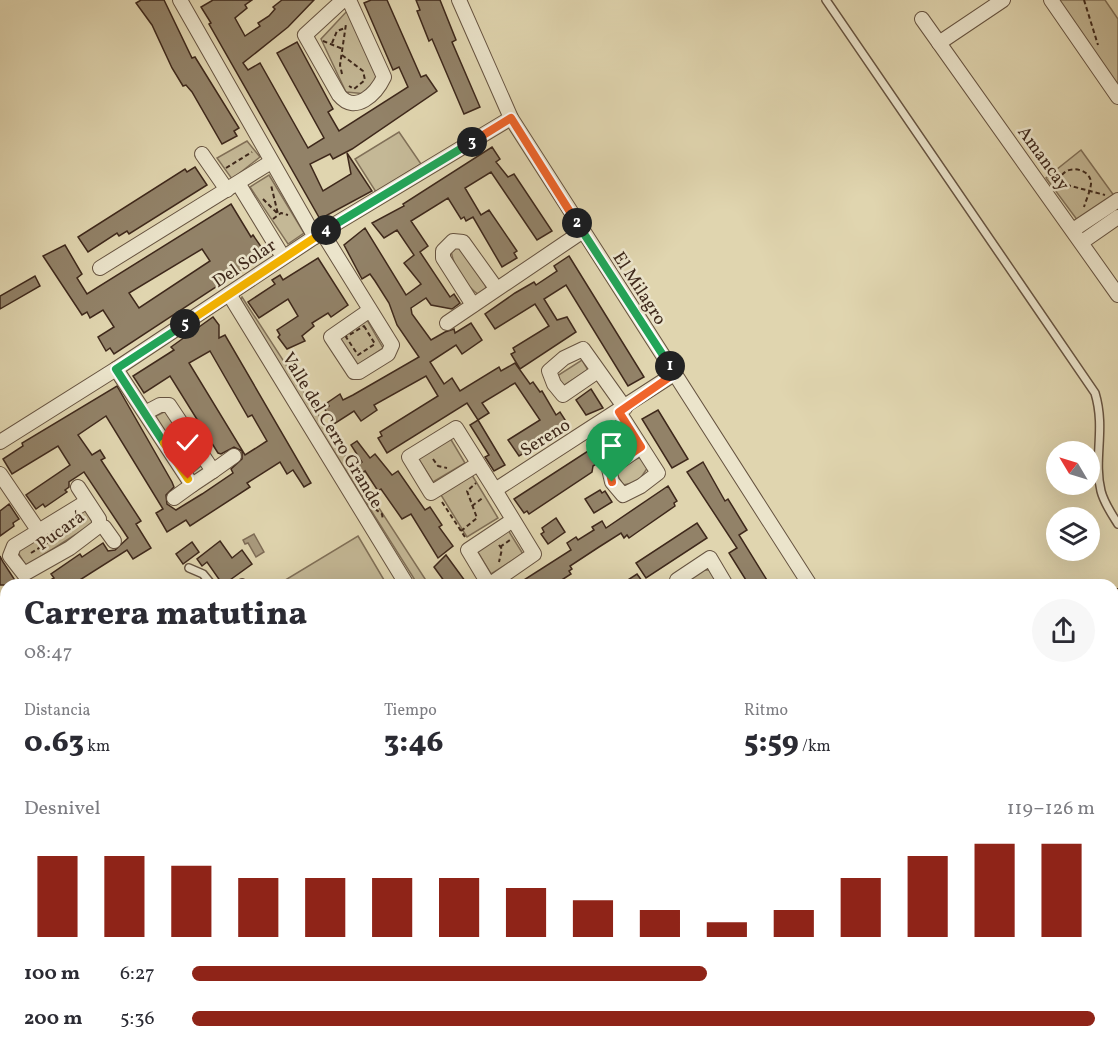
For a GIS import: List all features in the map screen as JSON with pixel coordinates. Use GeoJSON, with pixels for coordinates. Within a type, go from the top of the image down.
{"type":"FeatureCollection","features":[{"type":"Feature","properties":{"kind":"street"},"geometry":{"type":"LineString","coordinates":[[181,0],[262,145],[268,164],[370,310],[392,345],[388,354],[359,372],[354,372],[325,338],[370,310]]}},
{"type":"Feature","properties":{"kind":"street"},"geometry":{"type":"LineString","coordinates":[[344,0],[305,35],[344,102],[352,104],[366,100],[379,88],[384,77],[349,0]]}},
{"type":"Feature","properties":{"kind":"street","name":"El Milagro"},"geometry":{"type":"LineString","coordinates":[[459,0],[511,118],[806,579]]}},
{"type":"Feature","properties":{"kind":"street"},"geometry":{"type":"LineString","coordinates":[[939,43],[1003,0]]}},
{"type":"Feature","properties":{"kind":"street"},"geometry":{"type":"LineString","coordinates":[[1051,0],[1118,97]]}},
{"type":"Feature","properties":{"kind":"street","name":"Amancay"},"geometry":{"type":"LineString","coordinates":[[922,20],[1054,203],[1075,228],[1118,295]]}},
{"type":"Feature","properties":{"kind":"street","name":"Del Solar"},"geometry":{"type":"LineString","coordinates":[[0,442],[116,369],[283,257],[511,118]]}},
{"type":"Feature","properties":{"kind":"street"},"geometry":{"type":"LineString","coordinates":[[202,154],[216,175],[237,184],[283,257]]}},
{"type":"Feature","properties":{"kind":"street"},"geometry":{"type":"LineString","coordinates":[[100,268],[268,164]]}},
{"type":"Feature","properties":{"kind":"street"},"geometry":{"type":"LineString","coordinates":[[1075,228],[1113,198]]}},
{"type":"Feature","properties":{"kind":"street"},"geometry":{"type":"LineString","coordinates":[[1082,242],[1118,217]]}},
{"type":"Feature","properties":{"kind":"street"},"geometry":{"type":"LineString","coordinates":[[447,323],[583,231]]}},
{"type":"Feature","properties":{"kind":"street"},"geometry":{"type":"LineString","coordinates":[[473,305],[441,255],[453,241],[462,242],[496,288]]}},
{"type":"Feature","properties":{"kind":"street","name":"Valle del Cerro Grande"},"geometry":{"type":"LineString","coordinates":[[230,294],[402,579]]}},
{"type":"Feature","properties":{"kind":"street"},"geometry":{"type":"LineString","coordinates":[[116,369],[192,485]]}},
{"type":"Feature","properties":{"kind":"street"},"geometry":{"type":"LineString","coordinates":[[598,371],[641,447]]}},
{"type":"Feature","properties":{"kind":"street","name":"Sereno"},"geometry":{"type":"LineString","coordinates":[[495,490],[622,410],[674,374]]}},
{"type":"Feature","properties":{"kind":"street"},"geometry":{"type":"LineString","coordinates":[[145,413],[160,405],[169,405],[213,471]]}},
{"type":"Feature","properties":{"kind":"street"},"geometry":{"type":"LineString","coordinates":[[482,470],[431,493],[409,457],[456,428],[495,490],[534,554],[498,579]]}},
{"type":"Feature","properties":{"kind":"street"},"geometry":{"type":"LineString","coordinates":[[174,498],[234,456]]}},
{"type":"Feature","properties":{"kind":"street","name":"Pucará"},"geometry":{"type":"LineString","coordinates":[[0,474],[38,530]]}},
{"type":"Feature","properties":{"kind":"street"},"geometry":{"type":"LineString","coordinates":[[78,487],[114,542]]}},
{"type":"Feature","properties":{"kind":"street","name":"Pucará"},"geometry":{"type":"LineString","coordinates":[[94,514],[70,548],[24,574],[10,556],[10,551],[53,520],[94,514]]}},
{"type":"Feature","properties":{"kind":"street"},"geometry":{"type":"LineString","coordinates":[[485,579],[468,550],[513,520]]}},
{"type":"Feature","properties":{"kind":"street"},"geometry":{"type":"LineString","coordinates":[[678,579],[710,558],[722,579]]}},
{"type":"Feature","properties":{"kind":"lane"},"geometry":{"type":"LineString","coordinates":[[826,0],[1095,393],[1101,413],[1100,489],[1106,505],[1118,524]]}},
{"type":"Feature","properties":{"kind":"lane"},"geometry":{"type":"LineString","coordinates":[[189,568],[203,574],[207,579]]}},
{"type":"Feature","properties":{"kind":"path"},"geometry":{"type":"LineString","coordinates":[[1084,0],[1099,50]]}},
{"type":"Feature","properties":{"kind":"path"},"geometry":{"type":"LineString","coordinates":[[342,55],[363,71],[364,80],[360,87],[354,89],[343,80],[340,66],[348,17]]}},
{"type":"Feature","properties":{"kind":"path"},"geometry":{"type":"LineString","coordinates":[[332,43],[337,31],[346,28]]}},
{"type":"Feature","properties":{"kind":"path"},"geometry":{"type":"LineString","coordinates":[[307,39],[332,43],[343,49]]}},
{"type":"Feature","properties":{"kind":"path"},"geometry":{"type":"LineString","coordinates":[[216,175],[262,145]]}},
{"type":"Feature","properties":{"kind":"path"},"geometry":{"type":"LineString","coordinates":[[268,164],[278,214]]}},
{"type":"Feature","properties":{"kind":"path"},"geometry":{"type":"LineString","coordinates":[[1054,203],[1062,175],[1076,169],[1089,176],[1091,183],[1089,191],[1075,228]]}},
{"type":"Feature","properties":{"kind":"path"},"geometry":{"type":"LineString","coordinates":[[1035,177],[1113,198]]}},
{"type":"Feature","properties":{"kind":"path"},"geometry":{"type":"LineString","coordinates":[[237,184],[278,214],[288,215]]}},
{"type":"Feature","properties":{"kind":"path"},"geometry":{"type":"LineString","coordinates":[[274,242],[271,226],[274,216],[278,214]]}},
{"type":"Feature","properties":{"kind":"path"},"geometry":{"type":"LineString","coordinates":[[364,326],[375,344],[358,356],[346,337],[364,326]]}},
{"type":"Feature","properties":{"kind":"path"},"geometry":{"type":"LineString","coordinates":[[461,531],[477,518],[467,491],[482,470]]}},
{"type":"Feature","properties":{"kind":"path"},"geometry":{"type":"LineString","coordinates":[[472,506],[495,490]]}},
{"type":"Feature","properties":{"kind":"path"},"geometry":{"type":"LineString","coordinates":[[435,491],[461,531],[474,546],[485,541],[498,543],[502,556],[494,567]]}},
{"type":"Feature","properties":{"kind":"path"},"geometry":{"type":"LineString","coordinates":[[31,553],[94,514]]}},
{"type":"Feature","properties":{"kind":"path"},"geometry":{"type":"LineString","coordinates":[[53,520],[70,548]]}},
{"type":"Feature","properties":{"kind":"shaded area"},"geometry":{"type":"Polygon","coordinates":[[[1058,0],[1105,0],[1118,19],[1118,85],[1058,0]]]}},
{"type":"Feature","properties":{"kind":"shaded area"},"geometry":{"type":"Polygon","coordinates":[[[348,10],[378,79],[367,94],[346,92],[321,39],[348,10]]]}},
{"type":"Feature","properties":{"kind":"shaded area"},"geometry":{"type":"Polygon","coordinates":[[[399,132],[421,164],[376,192],[355,159],[399,132]]]}},
{"type":"Feature","properties":{"kind":"shaded area"},"geometry":{"type":"Polygon","coordinates":[[[247,141],[260,157],[232,179],[217,158],[247,141]]]}},
{"type":"Feature","properties":{"kind":"shaded area"},"geometry":{"type":"Polygon","coordinates":[[[1081,150],[1115,197],[1078,221],[1046,178],[1081,150]]]}},
{"type":"Feature","properties":{"kind":"shaded area"},"geometry":{"type":"Polygon","coordinates":[[[269,175],[304,233],[288,244],[250,187],[269,175]]]}},
{"type":"Feature","properties":{"kind":"shaded area"},"geometry":{"type":"Polygon","coordinates":[[[456,245],[467,252],[483,277],[486,290],[479,295],[460,275],[451,249],[456,245]]]}},
{"type":"Feature","properties":{"kind":"shaded area"},"geometry":{"type":"Polygon","coordinates":[[[242,297],[425,579],[414,579],[240,302],[242,297]]]}},
{"type":"Feature","properties":{"kind":"shaded area"},"geometry":{"type":"Polygon","coordinates":[[[367,320],[383,348],[356,366],[339,338],[367,320]]]}},
{"type":"Feature","properties":{"kind":"shaded area"},"geometry":{"type":"Polygon","coordinates":[[[582,360],[588,370],[563,386],[557,376],[582,360]]]}},
{"type":"Feature","properties":{"kind":"shaded area"},"geometry":{"type":"Polygon","coordinates":[[[168,410],[202,465],[190,475],[152,418],[168,410]]]}},
{"type":"Feature","properties":{"kind":"shaded area"},"geometry":{"type":"Polygon","coordinates":[[[450,438],[465,463],[433,482],[418,458],[450,438]]]}},
{"type":"Feature","properties":{"kind":"shaded area"},"geometry":{"type":"Polygon","coordinates":[[[641,457],[648,467],[638,482],[623,485],[616,473],[629,462],[641,457]]]}},
{"type":"Feature","properties":{"kind":"shaded area"},"geometry":{"type":"Polygon","coordinates":[[[472,475],[498,518],[467,537],[441,495],[472,475]]]}},
{"type":"Feature","properties":{"kind":"shaded area"},"geometry":{"type":"Polygon","coordinates":[[[90,507],[97,521],[26,566],[17,551],[90,507]]]}},
{"type":"Feature","properties":{"kind":"shaded area"},"geometry":{"type":"Polygon","coordinates":[[[508,530],[523,554],[491,574],[476,549],[508,530]]]}},
{"type":"Feature","properties":{"kind":"shaded area"},"geometry":{"type":"Polygon","coordinates":[[[254,534],[264,552],[256,557],[248,543],[245,544],[243,540],[254,534]]]}},
{"type":"Feature","properties":{"kind":"shaded area"},"geometry":{"type":"Polygon","coordinates":[[[358,536],[383,579],[287,579],[358,536]]]}},
{"type":"Feature","properties":{"kind":"shaded area"},"geometry":{"type":"Polygon","coordinates":[[[703,570],[711,570],[716,579],[690,579],[703,570]]]}},
{"type":"Feature","properties":{"kind":"building"},"geometry":{"type":"Polygon","coordinates":[[[141,0],[164,0],[192,58],[195,57],[239,128],[234,131],[237,136],[222,144],[192,92],[186,85],[183,86],[172,68],[152,25],[136,3],[141,0]]]}},
{"type":"Feature","properties":{"kind":"building"},"geometry":{"type":"Polygon","coordinates":[[[213,0],[252,0],[245,5],[247,8],[235,18],[245,36],[260,26],[258,23],[269,16],[275,9],[273,7],[282,0],[314,0],[288,27],[243,63],[248,70],[260,63],[308,148],[324,138],[277,53],[297,42],[333,109],[328,112],[339,131],[408,87],[399,67],[393,70],[364,3],[371,0],[387,0],[421,77],[426,75],[437,91],[352,149],[333,159],[330,154],[310,164],[323,191],[351,174],[347,153],[372,191],[320,219],[209,24],[211,23],[201,7],[213,0]]]}},
{"type":"Feature","properties":{"kind":"building"},"geometry":{"type":"Polygon","coordinates":[[[416,0],[440,0],[456,40],[452,42],[480,107],[464,114],[432,39],[429,41],[417,11],[420,10],[416,0]]]}},
{"type":"Feature","properties":{"kind":"building"},"geometry":{"type":"Polygon","coordinates":[[[492,147],[500,159],[496,162],[508,177],[514,174],[552,231],[537,240],[491,172],[465,188],[481,215],[489,210],[517,251],[514,253],[517,258],[502,267],[473,217],[466,221],[464,217],[461,219],[448,198],[411,221],[428,246],[420,252],[450,297],[454,294],[460,303],[452,309],[431,305],[426,298],[411,308],[412,314],[431,340],[454,329],[455,333],[471,323],[482,340],[462,354],[456,345],[430,362],[444,384],[452,378],[460,391],[499,367],[501,371],[515,363],[530,384],[533,382],[540,392],[542,391],[556,415],[560,412],[569,426],[519,456],[508,440],[540,420],[515,383],[482,403],[489,413],[478,420],[467,403],[387,453],[378,438],[382,436],[380,432],[438,396],[426,376],[374,405],[377,410],[361,421],[354,411],[334,424],[324,408],[340,394],[343,400],[419,357],[397,325],[389,303],[375,281],[370,274],[362,279],[344,245],[365,228],[406,295],[421,284],[404,263],[414,255],[397,230],[384,238],[372,223],[404,206],[403,204],[492,147]]]}},
{"type":"Feature","properties":{"kind":"building"},"geometry":{"type":"Polygon","coordinates":[[[195,167],[207,185],[129,234],[127,231],[119,236],[117,233],[88,252],[78,237],[185,169],[187,172],[195,167]]]}},
{"type":"Feature","properties":{"kind":"building"},"geometry":{"type":"Polygon","coordinates":[[[231,204],[251,237],[253,235],[266,254],[114,354],[110,348],[106,351],[98,337],[114,327],[103,310],[90,318],[87,312],[82,315],[43,256],[65,245],[82,274],[77,278],[87,294],[231,204]],[[202,249],[129,293],[139,308],[210,261],[202,249]]]}},
{"type":"Feature","properties":{"kind":"building"},"geometry":{"type":"Polygon","coordinates":[[[569,256],[644,377],[628,386],[566,285],[544,299],[557,320],[567,317],[576,332],[520,369],[511,354],[515,352],[513,348],[549,326],[535,304],[495,329],[485,314],[515,293],[534,282],[536,285],[557,271],[554,266],[569,256]]]}},
{"type":"Feature","properties":{"kind":"building"},"geometry":{"type":"Polygon","coordinates":[[[318,258],[348,305],[331,317],[328,313],[312,323],[314,326],[302,336],[305,341],[287,349],[278,337],[280,335],[277,330],[298,316],[288,299],[259,318],[248,302],[275,284],[272,280],[280,275],[283,280],[318,258]]]}},
{"type":"Feature","properties":{"kind":"building"},"geometry":{"type":"Polygon","coordinates":[[[35,276],[40,286],[0,309],[0,296],[35,276]]]}},
{"type":"Feature","properties":{"kind":"building"},"geometry":{"type":"Polygon","coordinates":[[[213,317],[219,325],[219,338],[225,335],[311,483],[304,487],[293,470],[287,474],[280,462],[247,483],[250,487],[190,526],[186,520],[167,532],[156,513],[163,509],[106,416],[78,435],[92,455],[100,450],[105,458],[101,460],[141,521],[136,524],[151,548],[133,559],[127,550],[81,579],[52,579],[54,578],[51,574],[80,554],[82,557],[103,543],[108,551],[115,550],[128,538],[84,472],[69,482],[69,487],[65,490],[67,492],[45,507],[43,504],[36,509],[26,495],[70,465],[58,446],[12,474],[3,459],[23,446],[22,443],[117,386],[172,482],[174,487],[166,495],[167,504],[176,510],[233,473],[231,469],[242,459],[242,451],[234,447],[221,454],[218,453],[170,376],[144,393],[133,376],[174,350],[171,347],[213,317]],[[210,351],[189,363],[245,455],[267,441],[252,415],[248,417],[210,351]]]}},
{"type":"Feature","properties":{"kind":"building"},"geometry":{"type":"Polygon","coordinates":[[[591,389],[603,408],[586,415],[576,400],[591,389]]]}},
{"type":"Feature","properties":{"kind":"building"},"geometry":{"type":"Polygon","coordinates":[[[658,410],[688,459],[672,468],[642,419],[658,410]]]}},
{"type":"Feature","properties":{"kind":"building"},"geometry":{"type":"Polygon","coordinates":[[[478,420],[505,465],[494,471],[485,457],[489,455],[470,425],[478,420]]]}},
{"type":"Feature","properties":{"kind":"building"},"geometry":{"type":"Polygon","coordinates":[[[609,432],[619,449],[593,466],[592,472],[529,514],[527,511],[524,513],[514,499],[599,444],[597,440],[609,432]]]}},
{"type":"Feature","properties":{"kind":"building"},"geometry":{"type":"Polygon","coordinates":[[[357,441],[370,458],[375,454],[392,475],[398,471],[425,510],[430,507],[442,525],[439,527],[453,546],[438,558],[411,514],[402,519],[381,489],[378,491],[365,471],[363,473],[357,466],[362,462],[351,445],[357,441]]]}},
{"type":"Feature","properties":{"kind":"building"},"geometry":{"type":"Polygon","coordinates":[[[703,462],[725,501],[728,499],[747,530],[739,535],[766,579],[745,579],[729,553],[737,548],[687,472],[703,462]]]}},
{"type":"Feature","properties":{"kind":"building"},"geometry":{"type":"Polygon","coordinates":[[[668,486],[677,501],[674,503],[675,506],[629,538],[627,535],[624,538],[621,533],[570,566],[571,574],[563,579],[525,579],[571,550],[567,543],[576,537],[578,540],[594,530],[592,527],[602,521],[606,528],[668,486]]]}},
{"type":"Feature","properties":{"kind":"building"},"geometry":{"type":"Polygon","coordinates":[[[600,490],[602,493],[605,491],[612,502],[594,513],[585,499],[600,490]]]}},
{"type":"Feature","properties":{"kind":"building"},"geometry":{"type":"Polygon","coordinates":[[[9,504],[19,519],[13,523],[14,526],[0,536],[0,511],[9,504]]]}},
{"type":"Feature","properties":{"kind":"building"},"geometry":{"type":"Polygon","coordinates":[[[556,518],[565,532],[548,544],[541,534],[544,532],[542,528],[556,518]]]}},
{"type":"Feature","properties":{"kind":"building"},"geometry":{"type":"Polygon","coordinates":[[[697,523],[707,538],[646,578],[636,563],[697,523]]]}},
{"type":"Feature","properties":{"kind":"building"},"geometry":{"type":"Polygon","coordinates":[[[220,541],[232,558],[242,550],[252,564],[231,579],[219,579],[207,562],[202,566],[197,559],[220,541]]]}},
{"type":"Feature","properties":{"kind":"building"},"geometry":{"type":"Polygon","coordinates":[[[192,542],[199,552],[183,564],[176,554],[192,542]]]}},
{"type":"Feature","properties":{"kind":"building"},"geometry":{"type":"Polygon","coordinates":[[[446,555],[464,579],[443,579],[434,567],[446,555]]]}},
{"type":"Feature","properties":{"kind":"building"},"geometry":{"type":"Polygon","coordinates":[[[0,556],[14,579],[0,579],[0,556]]]}},
{"type":"Feature","properties":{"kind":"building"},"geometry":{"type":"Polygon","coordinates":[[[637,574],[641,579],[629,579],[637,574]]]}},
{"type":"Feature","properties":{"kind":"route"},"geometry":{"type":"LineString","coordinates":[[188,479],[116,369],[322,232],[511,118],[674,374],[619,412],[641,447],[609,469],[612,482]]}}]}
